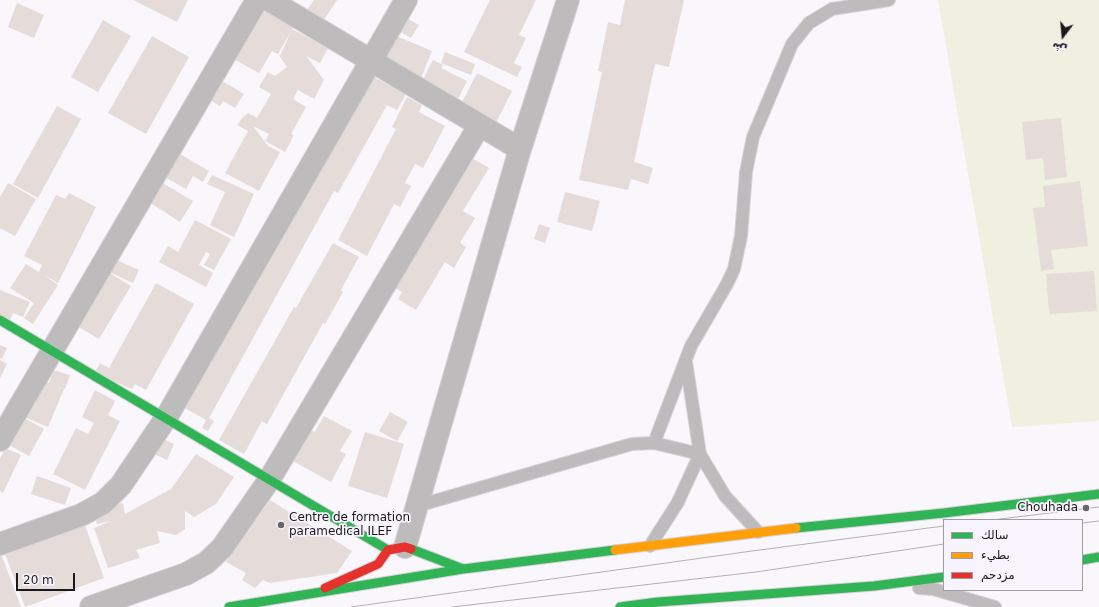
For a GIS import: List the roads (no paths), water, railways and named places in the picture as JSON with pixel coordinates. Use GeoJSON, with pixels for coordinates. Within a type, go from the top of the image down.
{"type":"FeatureCollection","features":[{"type":"Feature","properties":{"kind":"main road"},"geometry":{"type":"LineString","coordinates":[[0,320],[269,480],[396,548],[463,569]]}},
{"type":"Feature","properties":{"kind":"main road"},"geometry":{"type":"LineString","coordinates":[[229,607],[463,569],[758,532],[944,513],[1099,494]]}},
{"type":"Feature","properties":{"kind":"main road"},"geometry":{"type":"LineString","coordinates":[[313,594],[378,564],[396,548]]}},
{"type":"Feature","properties":{"kind":"main road"},"geometry":{"type":"LineString","coordinates":[[1083,560],[1099,557]]}},
{"type":"Feature","properties":{"kind":"main road"},"geometry":{"type":"LineString","coordinates":[[620,607],[658,602],[874,586],[943,577]]}},
{"type":"Feature","properties":{"kind":"street"},"geometry":{"type":"LineString","coordinates":[[0,440],[53,352],[257,0]]}},
{"type":"Feature","properties":{"kind":"street"},"geometry":{"type":"LineString","coordinates":[[269,0],[520,149]]}},
{"type":"Feature","properties":{"kind":"street"},"geometry":{"type":"LineString","coordinates":[[0,544],[56,525],[103,503],[121,485],[166,418],[406,0]]}},
{"type":"Feature","properties":{"kind":"street"},"geometry":{"type":"LineString","coordinates":[[396,548],[417,506],[520,149],[568,0]]}},
{"type":"Feature","properties":{"kind":"street"},"geometry":{"type":"LineString","coordinates":[[91,607],[186,574],[206,563],[222,548],[269,480],[479,126]]}},
{"type":"Feature","properties":{"kind":"lane"},"geometry":{"type":"LineString","coordinates":[[654,444],[698,333],[727,284],[734,269],[741,236],[746,172],[751,148],[759,119],[792,44],[809,23],[832,10],[889,0]]}},
{"type":"Feature","properties":{"kind":"lane"},"geometry":{"type":"LineString","coordinates":[[686,361],[700,454],[725,496],[758,532]]}},
{"type":"Feature","properties":{"kind":"lane"},"geometry":{"type":"LineString","coordinates":[[417,506],[632,444],[654,444],[700,454]]}},
{"type":"Feature","properties":{"kind":"lane"},"geometry":{"type":"LineString","coordinates":[[650,546],[678,502],[700,454]]}},
{"type":"Feature","properties":{"kind":"lane"},"geometry":{"type":"LineString","coordinates":[[874,586],[933,589],[995,607]]}},
{"type":"Feature","properties":{"kind":"tram line"},"geometry":{"type":"LineString","coordinates":[[1000,519],[1099,507]]}},
{"type":"Feature","properties":{"kind":"tram line"},"geometry":{"type":"LineString","coordinates":[[1083,523],[1099,521]]}},
{"type":"Feature","properties":{"kind":"tram line"},"geometry":{"type":"LineString","coordinates":[[351,607],[752,551],[943,526]]}},
{"type":"Feature","properties":{"kind":"tram line"},"geometry":{"type":"LineString","coordinates":[[452,607],[756,572],[943,544]]}},
{"type":"Feature","properties":{"kind":"place","name":"Chouhada"},"geometry":{"type":"Point","coordinates":[1086,508]}},
{"type":"Feature","properties":{"kind":"place","name":"Centre de formation paramedical ILEF"},"geometry":{"type":"Point","coordinates":[281,525]}}]}
